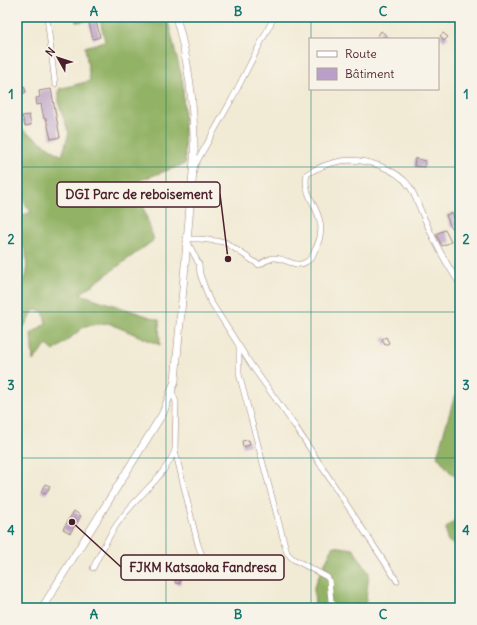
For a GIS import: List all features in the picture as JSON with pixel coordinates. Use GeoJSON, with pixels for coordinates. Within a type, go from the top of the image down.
{"type":"FeatureCollection","features":[{"type":"Feature","properties":{"kind":"main road"},"geometry":{"type":"LineString","coordinates":[[42,608],[163,413],[172,392],[180,336],[194,138],[193,107],[185,49],[176,17]]}},
{"type":"Feature","properties":{"kind":"street"},"geometry":{"type":"LineString","coordinates":[[47,17],[55,84]]}},
{"type":"Feature","properties":{"kind":"street"},"geometry":{"type":"LineString","coordinates":[[192,170],[232,99],[274,17]]}},
{"type":"Feature","properties":{"kind":"street"},"geometry":{"type":"LineString","coordinates":[[397,581],[209,299],[200,274],[199,264],[186,239],[225,242],[259,265],[274,258],[304,264],[311,258],[321,240],[321,227],[318,212],[305,181],[307,174],[320,167],[342,161],[364,162],[387,170],[398,176],[409,186],[447,266],[460,284]]}},
{"type":"Feature","properties":{"kind":"street"},"geometry":{"type":"LineString","coordinates":[[239,346],[239,374],[287,553],[293,559],[327,577],[329,580],[331,601],[336,608]]}},
{"type":"Feature","properties":{"kind":"street"},"geometry":{"type":"LineString","coordinates":[[172,392],[176,402],[175,450],[198,545],[206,566],[207,576]]}},
{"type":"Feature","properties":{"kind":"street"},"geometry":{"type":"LineString","coordinates":[[93,568],[120,520],[165,468],[175,450]]}},
{"type":"Feature","properties":{"kind":"green space"},"geometry":{"type":"Polygon","coordinates":[[[76,17],[167,17],[183,83],[185,164],[135,182],[154,240],[80,294],[159,320],[160,345],[108,323],[85,326],[54,351],[47,345],[33,361],[31,334],[46,323],[43,311],[34,310],[17,338],[17,289],[27,274],[26,252],[17,235],[17,218],[31,212],[17,193],[17,126],[62,156],[69,133],[59,105],[59,89],[90,81],[85,47],[105,41],[100,19],[76,22],[76,17]]]}},
{"type":"Feature","properties":{"kind":"green space"},"geometry":{"type":"Polygon","coordinates":[[[455,395],[460,397],[460,478],[450,472],[437,456],[455,395]]]}},
{"type":"Feature","properties":{"kind":"green space"},"geometry":{"type":"Polygon","coordinates":[[[460,516],[460,554],[457,547],[447,540],[446,528],[460,516]]]}},
{"type":"Feature","properties":{"kind":"green space"},"geometry":{"type":"Polygon","coordinates":[[[333,546],[353,549],[369,573],[365,608],[315,608],[314,587],[333,546]]]}},
{"type":"Feature","properties":{"kind":"building"},"geometry":{"type":"Polygon","coordinates":[[[96,21],[100,37],[93,39],[89,23],[96,21]]]}},
{"type":"Feature","properties":{"kind":"building"},"geometry":{"type":"Polygon","coordinates":[[[381,31],[387,36],[385,38],[377,38],[381,31]]]}},
{"type":"Feature","properties":{"kind":"building"},"geometry":{"type":"Polygon","coordinates":[[[443,33],[448,37],[444,41],[440,36],[443,33]]]}},
{"type":"Feature","properties":{"kind":"building"},"geometry":{"type":"Polygon","coordinates":[[[24,86],[26,92],[22,94],[20,88],[24,86]]]}},
{"type":"Feature","properties":{"kind":"building"},"geometry":{"type":"Polygon","coordinates":[[[51,89],[60,137],[51,139],[46,118],[44,119],[41,104],[37,105],[36,98],[40,97],[39,91],[51,89]]]}},
{"type":"Feature","properties":{"kind":"building"},"geometry":{"type":"Polygon","coordinates":[[[29,115],[31,125],[25,126],[22,116],[29,115]]]}},
{"type":"Feature","properties":{"kind":"building"},"geometry":{"type":"Polygon","coordinates":[[[415,158],[425,161],[425,167],[414,166],[415,158]]]}},
{"type":"Feature","properties":{"kind":"building"},"geometry":{"type":"Polygon","coordinates":[[[452,213],[457,226],[451,228],[446,215],[452,213]]]}},
{"type":"Feature","properties":{"kind":"building"},"geometry":{"type":"Polygon","coordinates":[[[445,230],[451,242],[442,246],[436,234],[445,230]]]}},
{"type":"Feature","properties":{"kind":"building"},"geometry":{"type":"Polygon","coordinates":[[[386,337],[389,343],[385,345],[382,339],[386,337]]]}},
{"type":"Feature","properties":{"kind":"building"},"geometry":{"type":"Polygon","coordinates":[[[249,440],[250,445],[243,447],[242,441],[249,440]]]}},
{"type":"Feature","properties":{"kind":"building"},"geometry":{"type":"Polygon","coordinates":[[[45,484],[50,486],[46,494],[41,492],[45,484]]]}},
{"type":"Feature","properties":{"kind":"building"},"geometry":{"type":"Polygon","coordinates":[[[74,511],[81,516],[70,533],[63,529],[74,511]]]}},
{"type":"Feature","properties":{"kind":"building"},"geometry":{"type":"Polygon","coordinates":[[[178,558],[183,559],[180,584],[175,583],[178,558]]]}},
{"type":"Feature","properties":{"kind":"place","name":"DGI Parc de reboisement"},"geometry":{"type":"Point","coordinates":[228,259]}},
{"type":"Feature","properties":{"kind":"place","name":"FJKM Katsaoka Fandresa"},"geometry":{"type":"Point","coordinates":[72,522]}}]}
